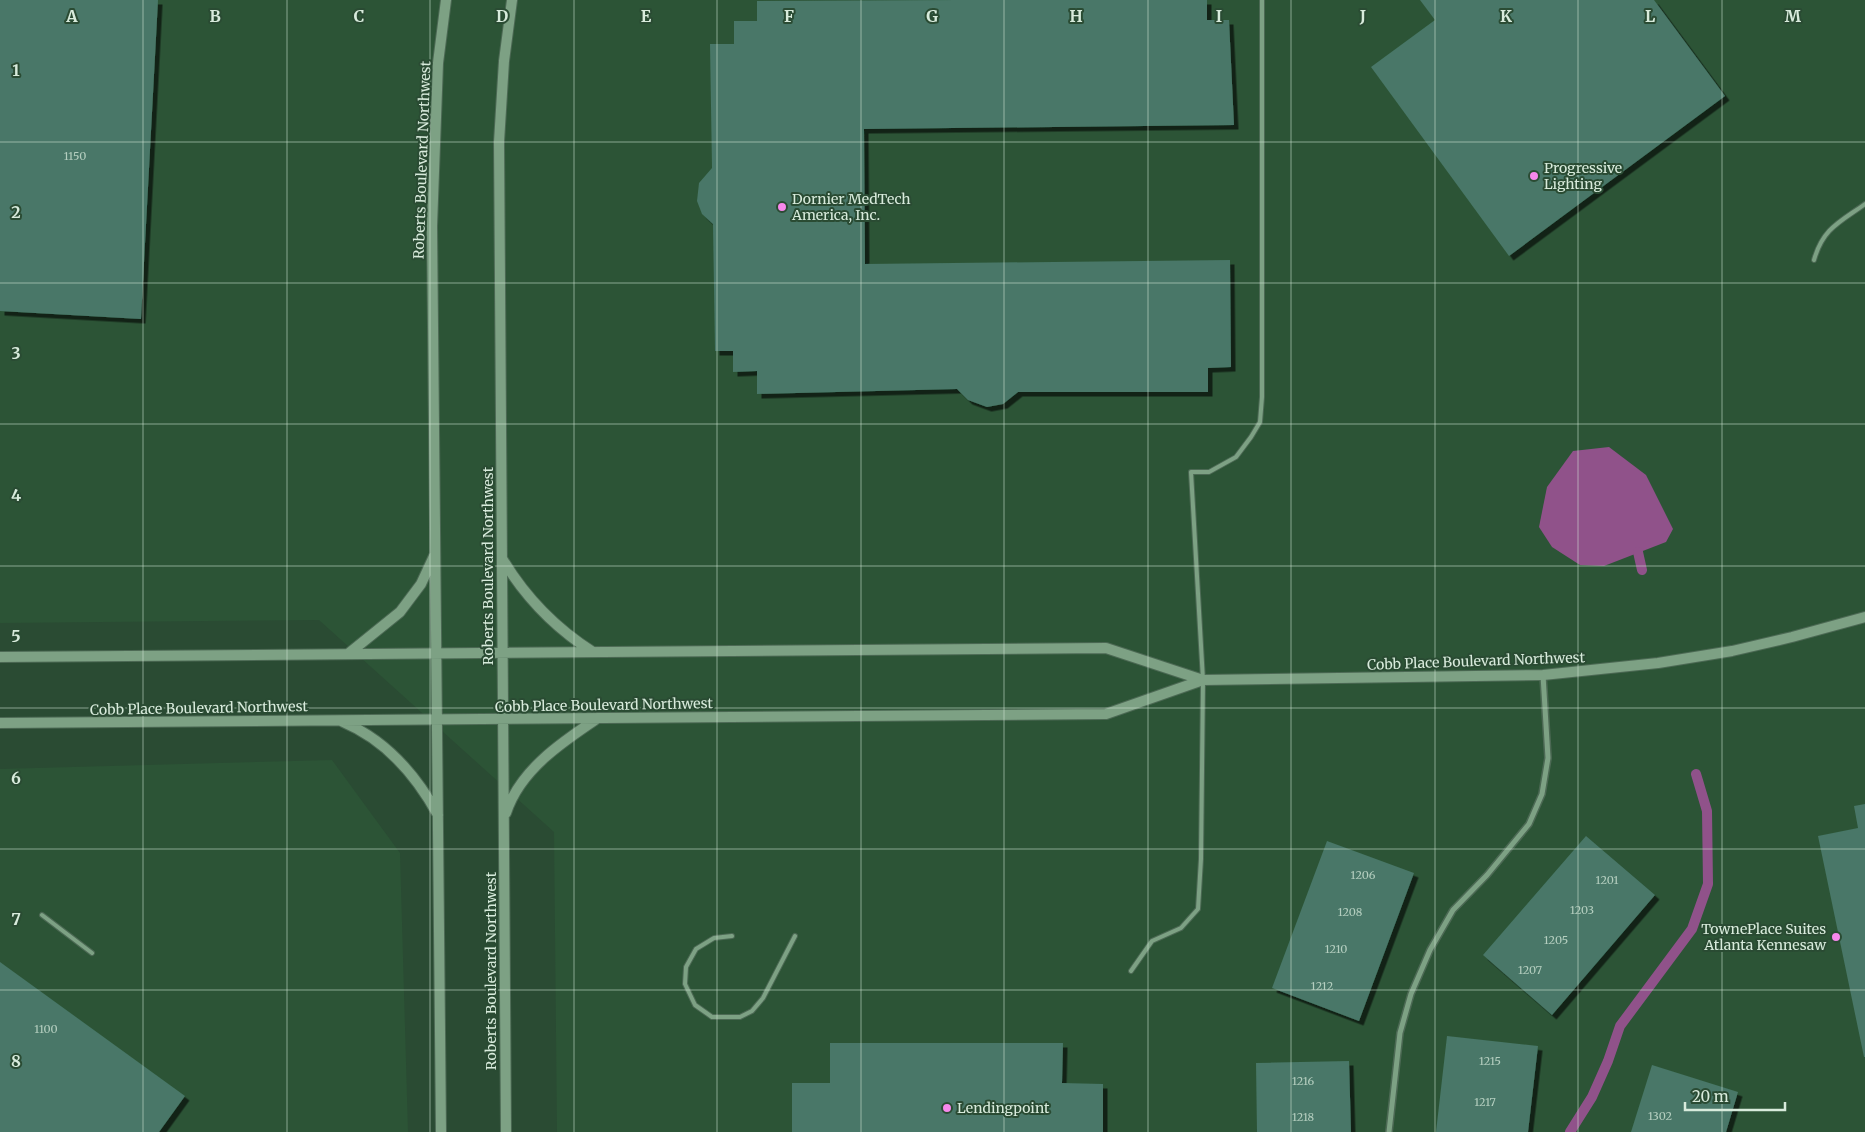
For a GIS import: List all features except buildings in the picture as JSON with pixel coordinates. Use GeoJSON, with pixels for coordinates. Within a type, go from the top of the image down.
{"type":"FeatureCollection","features":[{"type":"Feature","properties":{"kind":"street","name":"Roberts Boulevard Northwest"},"geometry":{"type":"LineString","coordinates":[[441,1132],[432,217],[438,62],[446,0]]}},
{"type":"Feature","properties":{"kind":"street","name":"Roberts Boulevard Northwest"},"geometry":{"type":"LineString","coordinates":[[506,1132],[499,142],[504,61],[512,0]]}},
{"type":"Feature","properties":{"kind":"street"},"geometry":{"type":"LineString","coordinates":[[348,654],[385,626],[406,605],[421,584],[436,553]]}},
{"type":"Feature","properties":{"kind":"street"},"geometry":{"type":"LineString","coordinates":[[502,559],[543,613],[563,631],[594,652]]}},
{"type":"Feature","properties":{"kind":"street","name":"Cobb Place Boulevard Northwest"},"geometry":{"type":"LineString","coordinates":[[0,723],[1106,714],[1203,680],[1544,675],[1658,663],[1732,651],[1865,617]]}},
{"type":"Feature","properties":{"kind":"street","name":"Cobb Place Boulevard Northwest"},"geometry":{"type":"LineString","coordinates":[[0,657],[1106,648],[1203,680]]}},
{"type":"Feature","properties":{"kind":"street"},"geometry":{"type":"LineString","coordinates":[[1389,1132],[1400,1033],[1411,994],[1430,950],[1454,910],[1487,875],[1529,824],[1542,794],[1548,758],[1544,675]]}},
{"type":"Feature","properties":{"kind":"street"},"geometry":{"type":"LineString","coordinates":[[504,821],[509,804],[516,791],[542,760],[558,746],[598,718]]}},
{"type":"Feature","properties":{"kind":"street"},"geometry":{"type":"LineString","coordinates":[[340,720],[369,736],[401,763],[417,781],[438,816]]}},
{"type":"Feature","properties":{"kind":"lane"},"geometry":{"type":"LineString","coordinates":[[1131,971],[1152,941],[1181,928],[1198,909],[1201,859],[1203,680],[1191,472],[1210,472],[1236,457],[1251,438],[1260,422],[1262,397],[1262,0]]}},
{"type":"Feature","properties":{"kind":"lane"},"geometry":{"type":"LineString","coordinates":[[1814,260],[1818,246],[1826,233],[1865,204]]}},
{"type":"Feature","properties":{"kind":"lane"},"geometry":{"type":"LineString","coordinates":[[42,915],[92,953]]}},
{"type":"Feature","properties":{"kind":"lane"},"geometry":{"type":"LineString","coordinates":[[732,936],[714,938],[696,949],[686,967],[685,984],[694,1005],[712,1017],[740,1017],[752,1012],[763,998],[795,936]]}},
{"type":"Feature","properties":{"kind":"shaded area"},"geometry":{"type":"Polygon","coordinates":[[[0,0],[1865,0],[1865,1132],[557,1132],[554,832],[319,620],[0,623],[0,0]]]}},
{"type":"Feature","properties":{"kind":"shaded area"},"geometry":{"type":"Polygon","coordinates":[[[1609,447],[1646,475],[1673,529],[1666,542],[1604,566],[1580,565],[1552,547],[1539,527],[1547,487],[1573,451],[1609,447]]]}},
{"type":"Feature","properties":{"kind":"shaded area"},"geometry":{"type":"Polygon","coordinates":[[[332,760],[400,853],[408,1132],[0,1132],[0,769],[332,760]]]}},
{"type":"Feature","properties":{"kind":"waterway"},"geometry":{"type":"LineString","coordinates":[[1638,552],[1642,570]]}},
{"type":"Feature","properties":{"kind":"waterway"},"geometry":{"type":"LineString","coordinates":[[1570,1132],[1592,1097],[1608,1061],[1620,1026],[1692,929],[1708,884],[1707,811],[1696,774]]}},
{"type":"Feature","properties":{"kind":"place","name":"Progressive Lighting"},"geometry":{"type":"Point","coordinates":[1534,176]}},
{"type":"Feature","properties":{"kind":"place","name":"Dornier MedTech America, Inc."},"geometry":{"type":"Point","coordinates":[782,207]}},
{"type":"Feature","properties":{"kind":"place","name":"TownePlace Suites Atlanta Kennesaw"},"geometry":{"type":"Point","coordinates":[1836,937]}},
{"type":"Feature","properties":{"kind":"place","name":"Lendingpoint"},"geometry":{"type":"Point","coordinates":[947,1108]}}]}
